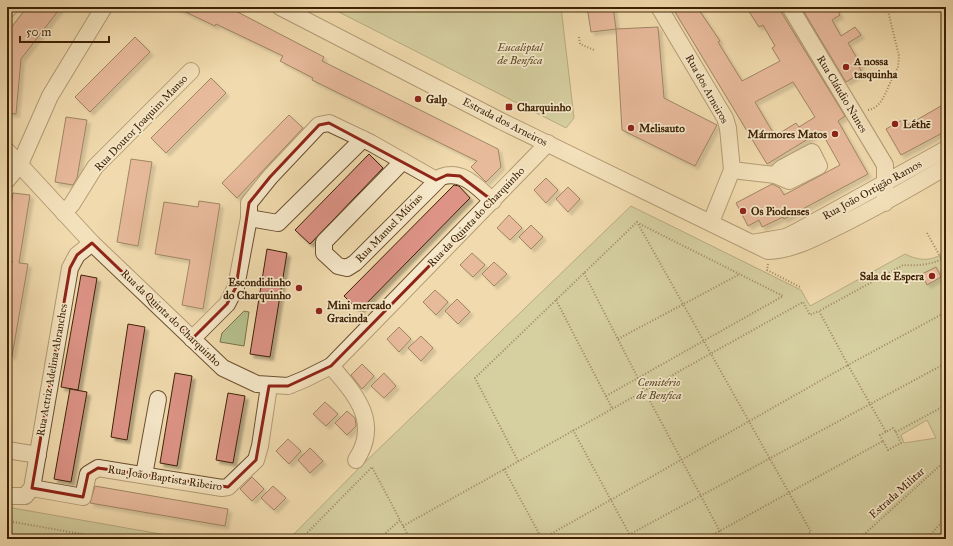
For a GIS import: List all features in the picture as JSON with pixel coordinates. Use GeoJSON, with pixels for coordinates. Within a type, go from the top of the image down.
{"type":"FeatureCollection","features":[{"type":"Feature","properties":{"kind":"street"},"geometry":{"type":"LineString","coordinates":[[7,10],[10,7]]}},
{"type":"Feature","properties":{"kind":"street"},"geometry":{"type":"LineString","coordinates":[[7,180],[20,164],[50,96],[104,7]]}},
{"type":"Feature","properties":{"kind":"street","name":"Estrada dos Arneiros"},"geometry":{"type":"LineString","coordinates":[[280,7],[548,143],[752,243]]}},
{"type":"Feature","properties":{"kind":"street","name":"Rua dos Arneiros"},"geometry":{"type":"LineString","coordinates":[[659,7],[724,118],[728,128],[732,170],[711,222]]}},
{"type":"Feature","properties":{"kind":"street","name":"Rua Cláudio Nunes"},"geometry":{"type":"LineString","coordinates":[[790,7],[854,111],[885,165],[885,203]]}},
{"type":"Feature","properties":{"kind":"street","name":"Rua Doutor Joaquim Manso"},"geometry":{"type":"LineString","coordinates":[[64,213],[72,204],[95,167],[191,71]]}},
{"type":"Feature","properties":{"kind":"street"},"geometry":{"type":"LineString","coordinates":[[192,339],[227,304],[236,287],[249,218],[249,203],[270,177],[319,125],[329,123],[363,139],[436,180],[448,175],[460,176],[493,201]]}},
{"type":"Feature","properties":{"kind":"street"},"geometry":{"type":"LineString","coordinates":[[249,218],[278,223],[363,139]]}},
{"type":"Feature","properties":{"kind":"street","name":"Rua da Quinta do Charquinho"},"geometry":{"type":"LineString","coordinates":[[7,151],[92,242],[223,368],[246,380],[269,386],[288,386],[305,380],[331,366],[548,143]]}},
{"type":"Feature","properties":{"kind":"street","name":"Rua João Ortigão Ramos"},"geometry":{"type":"LineString","coordinates":[[752,243],[786,237],[946,149]]}},
{"type":"Feature","properties":{"kind":"street","name":"Rua Manuel Múrias"},"geometry":{"type":"LineString","coordinates":[[403,161],[324,242],[324,253],[338,266],[347,268],[355,263],[436,180]]}},
{"type":"Feature","properties":{"kind":"street","name":"Rua João Ortigão Ramos"},"geometry":{"type":"LineString","coordinates":[[768,251],[789,249],[802,244],[885,203],[946,167]]}},
{"type":"Feature","properties":{"kind":"street"},"geometry":{"type":"LineString","coordinates":[[732,170],[774,175]]}},
{"type":"Feature","properties":{"kind":"street","name":"Rua Actriz Adelina Abranches"},"geometry":{"type":"LineString","coordinates":[[32,488],[70,268],[77,255],[92,242]]}},
{"type":"Feature","properties":{"kind":"street"},"geometry":{"type":"LineString","coordinates":[[752,243],[768,251]]}},
{"type":"Feature","properties":{"kind":"street"},"geometry":{"type":"LineString","coordinates":[[331,366],[355,394],[363,411],[367,434],[363,448],[356,460]]}},
{"type":"Feature","properties":{"kind":"street","name":"Rua João Baptista Ribeiro"},"geometry":{"type":"LineString","coordinates":[[32,488],[83,497],[86,478],[94,469],[101,468],[222,488],[231,485],[256,460],[260,446],[269,386]]}},
{"type":"Feature","properties":{"kind":"street"},"geometry":{"type":"LineString","coordinates":[[144,475],[158,400]]}},
{"type":"Feature","properties":{"kind":"street"},"geometry":{"type":"LineString","coordinates":[[7,450],[38,455]]}},
{"type":"Feature","properties":{"kind":"street"},"geometry":{"type":"LineString","coordinates":[[12,497],[28,495],[32,488]]}},
{"type":"Feature","properties":{"kind":"path"},"geometry":{"type":"LineString","coordinates":[[854,111],[873,109],[882,100],[893,74],[898,68],[898,56],[887,7]]}},
{"type":"Feature","properties":{"kind":"path"},"geometry":{"type":"LineString","coordinates":[[579,37],[580,44],[594,50]]}},
{"type":"Feature","properties":{"kind":"path"},"geometry":{"type":"LineString","coordinates":[[518,461],[476,378],[636,222]]}},
{"type":"Feature","properties":{"kind":"path"},"geometry":{"type":"LineString","coordinates":[[606,396],[783,296],[636,222]]}},
{"type":"Feature","properties":{"kind":"path"},"geometry":{"type":"LineString","coordinates":[[636,222],[811,532],[802,539]]}},
{"type":"Feature","properties":{"kind":"path"},"geometry":{"type":"LineString","coordinates":[[927,233],[946,267]]}},
{"type":"Feature","properties":{"kind":"path"},"geometry":{"type":"LineString","coordinates":[[768,251],[767,270],[800,287]]}},
{"type":"Feature","properties":{"kind":"path"},"geometry":{"type":"LineString","coordinates":[[403,526],[802,302],[810,316],[903,265],[916,266],[942,260],[946,256]]}},
{"type":"Feature","properties":{"kind":"path"},"geometry":{"type":"LineString","coordinates":[[584,273],[644,390],[724,539]]}},
{"type":"Feature","properties":{"kind":"path"},"geometry":{"type":"LineString","coordinates":[[618,339],[740,274]]}},
{"type":"Feature","properties":{"kind":"path"},"geometry":{"type":"LineString","coordinates":[[556,300],[612,408]]}},
{"type":"Feature","properties":{"kind":"path"},"geometry":{"type":"LineString","coordinates":[[819,311],[886,432]]}},
{"type":"Feature","properties":{"kind":"path"},"geometry":{"type":"LineString","coordinates":[[504,469],[542,539],[848,365],[946,312]]}},
{"type":"Feature","properties":{"kind":"path"},"geometry":{"type":"LineString","coordinates":[[621,539],[946,363]]}},
{"type":"Feature","properties":{"kind":"path"},"geometry":{"type":"LineString","coordinates":[[896,432],[946,405]]}},
{"type":"Feature","properties":{"kind":"path"},"geometry":{"type":"LineString","coordinates":[[893,428],[896,432],[901,443],[888,450],[880,435],[893,428]]}},
{"type":"Feature","properties":{"kind":"path"},"geometry":{"type":"LineString","coordinates":[[573,430],[632,539]]}},
{"type":"Feature","properties":{"kind":"path"},"geometry":{"type":"LineString","coordinates":[[705,539],[883,442]]}},
{"type":"Feature","properties":{"kind":"path","name":"Estrada Militar"},"geometry":{"type":"LineString","coordinates":[[859,539],[946,460]]}},
{"type":"Feature","properties":{"kind":"path"},"geometry":{"type":"LineString","coordinates":[[301,539],[372,467],[410,539]]}},
{"type":"Feature","properties":{"kind":"path"},"geometry":{"type":"LineString","coordinates":[[927,539],[946,517]]}},
{"type":"Feature","properties":{"kind":"path"},"geometry":{"type":"LineString","coordinates":[[379,539],[400,520]]}},
{"type":"Feature","properties":{"kind":"path"},"geometry":{"type":"LineString","coordinates":[[7,521],[111,539]]}},
{"type":"Feature","properties":{"kind":"highlighted area"},"geometry":{"type":"Polygon","coordinates":[[[329,123],[436,180],[447,175],[460,176],[493,201],[331,366],[288,386],[269,386],[256,460],[228,487],[98,468],[88,474],[83,497],[32,488],[70,268],[77,255],[92,243],[192,339],[227,304],[236,287],[249,203],[270,177],[319,125],[329,123]]]}},
{"type":"Feature","properties":{"kind":"green space","name":"Eucaliptal de Benfica"},"geometry":{"type":"Polygon","coordinates":[[[336,7],[561,7],[574,118],[566,128],[335,10],[336,7]]]}},
{"type":"Feature","properties":{"kind":"green space","name":"Cemitério de Benfica"},"geometry":{"type":"Polygon","coordinates":[[[631,206],[801,290],[810,306],[905,254],[915,258],[931,259],[946,251],[946,539],[289,539],[362,465],[631,206]],[[927,420],[901,435],[904,443],[936,438],[927,420]]]}},
{"type":"Feature","properties":{"kind":"green space"},"geometry":{"type":"Polygon","coordinates":[[[244,311],[249,312],[244,346],[220,342],[222,333],[244,311]]]}},
{"type":"Feature","properties":{"kind":"green space"},"geometry":{"type":"Polygon","coordinates":[[[7,507],[189,539],[7,539],[7,507]]]}},
{"type":"Feature","properties":{"kind":"building"},"geometry":{"type":"Polygon","coordinates":[[[27,7],[61,7],[21,59],[16,114],[7,113],[7,33],[27,7]]]}},
{"type":"Feature","properties":{"kind":"building"},"geometry":{"type":"Polygon","coordinates":[[[175,7],[228,7],[324,57],[322,61],[498,149],[501,167],[486,182],[471,167],[477,161],[312,80],[313,78],[280,61],[283,56],[216,24],[215,26],[175,7]]]}},
{"type":"Feature","properties":{"kind":"building"},"geometry":{"type":"Polygon","coordinates":[[[587,7],[613,7],[616,29],[591,32],[587,7]]]}},
{"type":"Feature","properties":{"kind":"building"},"geometry":{"type":"Polygon","coordinates":[[[672,7],[697,7],[720,41],[718,42],[742,81],[780,61],[772,48],[775,46],[763,25],[759,27],[746,7],[778,7],[845,116],[838,121],[868,174],[784,219],[783,217],[762,227],[759,220],[748,226],[736,203],[772,184],[780,188],[784,195],[840,165],[821,131],[767,164],[672,7]],[[793,82],[755,102],[775,136],[796,123],[799,127],[815,117],[793,82]]]}},
{"type":"Feature","properties":{"kind":"building"},"geometry":{"type":"Polygon","coordinates":[[[801,7],[836,7],[840,15],[832,20],[841,36],[855,27],[861,35],[848,43],[861,65],[859,67],[862,72],[846,82],[801,7]]]}},
{"type":"Feature","properties":{"kind":"building"},"geometry":{"type":"Polygon","coordinates":[[[658,27],[664,98],[717,125],[695,166],[622,130],[616,29],[658,27]]]}},
{"type":"Feature","properties":{"kind":"building"},"geometry":{"type":"Polygon","coordinates":[[[135,37],[150,52],[90,112],[75,97],[135,37]]]}},
{"type":"Feature","properties":{"kind":"building"},"geometry":{"type":"Polygon","coordinates":[[[211,78],[226,93],[166,153],[151,138],[211,78]]]}},
{"type":"Feature","properties":{"kind":"building"},"geometry":{"type":"Polygon","coordinates":[[[946,103],[946,131],[901,155],[886,129],[904,119],[908,125],[946,103]]]}},
{"type":"Feature","properties":{"kind":"building"},"geometry":{"type":"Polygon","coordinates":[[[289,115],[303,128],[237,198],[222,183],[289,115]]]}},
{"type":"Feature","properties":{"kind":"building"},"geometry":{"type":"Polygon","coordinates":[[[66,117],[87,120],[77,178],[73,185],[55,182],[66,117]]]}},
{"type":"Feature","properties":{"kind":"building"},"geometry":{"type":"Polygon","coordinates":[[[369,154],[383,168],[310,244],[295,230],[369,154]]]}},
{"type":"Feature","properties":{"kind":"building"},"geometry":{"type":"Polygon","coordinates":[[[131,159],[152,162],[138,246],[117,242],[131,159]]]}},
{"type":"Feature","properties":{"kind":"building"},"geometry":{"type":"Polygon","coordinates":[[[546,178],[558,190],[546,203],[534,190],[546,178]]]}},
{"type":"Feature","properties":{"kind":"building"},"geometry":{"type":"Polygon","coordinates":[[[454,185],[459,186],[470,198],[359,311],[344,296],[454,185]]]}},
{"type":"Feature","properties":{"kind":"building"},"geometry":{"type":"Polygon","coordinates":[[[568,187],[580,199],[568,212],[556,199],[568,187]]]}},
{"type":"Feature","properties":{"kind":"building"},"geometry":{"type":"Polygon","coordinates":[[[13,193],[30,195],[19,263],[28,264],[12,356],[7,355],[7,281],[10,262],[13,262],[7,261],[7,229],[13,193]]]}},
{"type":"Feature","properties":{"kind":"building"},"geometry":{"type":"Polygon","coordinates":[[[199,201],[220,204],[203,309],[182,305],[190,260],[155,254],[164,202],[198,207],[199,201]]]}},
{"type":"Feature","properties":{"kind":"building"},"geometry":{"type":"Polygon","coordinates":[[[509,215],[522,228],[510,240],[497,228],[509,215]]]}},
{"type":"Feature","properties":{"kind":"building"},"geometry":{"type":"Polygon","coordinates":[[[531,225],[543,237],[531,249],[519,237],[531,225]]]}},
{"type":"Feature","properties":{"kind":"building"},"geometry":{"type":"Polygon","coordinates":[[[267,249],[287,253],[270,357],[250,354],[267,249]]]}},
{"type":"Feature","properties":{"kind":"building"},"geometry":{"type":"Polygon","coordinates":[[[472,253],[485,265],[473,277],[460,265],[472,253]]]}},
{"type":"Feature","properties":{"kind":"building"},"geometry":{"type":"Polygon","coordinates":[[[494,262],[507,274],[494,286],[482,274],[494,262]]]}},
{"type":"Feature","properties":{"kind":"building","name":"Sala de Espera"},"geometry":{"type":"Polygon","coordinates":[[[936,267],[941,277],[927,285],[922,274],[936,267]]]}},
{"type":"Feature","properties":{"kind":"building"},"geometry":{"type":"Polygon","coordinates":[[[81,275],[97,278],[78,390],[61,387],[81,275]]]}},
{"type":"Feature","properties":{"kind":"building"},"geometry":{"type":"Polygon","coordinates":[[[435,290],[448,302],[436,315],[423,302],[435,290]]]}},
{"type":"Feature","properties":{"kind":"building"},"geometry":{"type":"Polygon","coordinates":[[[457,299],[470,312],[458,324],[445,311],[457,299]]]}},
{"type":"Feature","properties":{"kind":"building"},"geometry":{"type":"Polygon","coordinates":[[[128,324],[145,327],[127,440],[111,437],[128,324]]]}},
{"type":"Feature","properties":{"kind":"building"},"geometry":{"type":"Polygon","coordinates":[[[399,327],[411,339],[399,352],[387,339],[399,327]]]}},
{"type":"Feature","properties":{"kind":"building"},"geometry":{"type":"Polygon","coordinates":[[[421,336],[433,348],[421,361],[408,348],[421,336]]]}},
{"type":"Feature","properties":{"kind":"building"},"geometry":{"type":"Polygon","coordinates":[[[362,364],[374,376],[362,389],[351,375],[362,364]]]}},
{"type":"Feature","properties":{"kind":"building"},"geometry":{"type":"Polygon","coordinates":[[[175,373],[192,376],[177,466],[160,463],[175,373]]]}},
{"type":"Feature","properties":{"kind":"building"},"geometry":{"type":"Polygon","coordinates":[[[384,373],[396,386],[384,398],[371,386],[384,373]]]}},
{"type":"Feature","properties":{"kind":"building"},"geometry":{"type":"Polygon","coordinates":[[[70,389],[87,392],[71,482],[54,479],[70,389]]]}},
{"type":"Feature","properties":{"kind":"building"},"geometry":{"type":"Polygon","coordinates":[[[228,393],[245,396],[233,463],[216,460],[228,393]]]}},
{"type":"Feature","properties":{"kind":"building"},"geometry":{"type":"Polygon","coordinates":[[[325,402],[338,414],[326,426],[313,414],[325,402]]]}},
{"type":"Feature","properties":{"kind":"building"},"geometry":{"type":"Polygon","coordinates":[[[347,411],[355,418],[356,426],[347,435],[335,423],[347,411]]]}},
{"type":"Feature","properties":{"kind":"building"},"geometry":{"type":"Polygon","coordinates":[[[288,439],[301,451],[289,464],[276,451],[288,439]]]}},
{"type":"Feature","properties":{"kind":"building"},"geometry":{"type":"Polygon","coordinates":[[[310,448],[323,461],[310,473],[298,460],[310,448]]]}},
{"type":"Feature","properties":{"kind":"building"},"geometry":{"type":"Polygon","coordinates":[[[252,477],[264,489],[252,501],[240,489],[252,477]]]}},
{"type":"Feature","properties":{"kind":"building"},"geometry":{"type":"Polygon","coordinates":[[[95,486],[228,509],[225,526],[90,503],[95,486]]]}},
{"type":"Feature","properties":{"kind":"building"},"geometry":{"type":"Polygon","coordinates":[[[273,486],[286,498],[274,510],[261,498],[273,486]]]}},
{"type":"Feature","properties":{"kind":"place","name":"A nossa tasquinha"},"geometry":{"type":"Point","coordinates":[846,67]}},
{"type":"Feature","properties":{"kind":"place","name":"Galp"},"geometry":{"type":"Point","coordinates":[418,99]}},
{"type":"Feature","properties":{"kind":"place","name":"Charquinho"},"geometry":{"type":"Point","coordinates":[509,107]}},
{"type":"Feature","properties":{"kind":"place","name":"Lḗthē"},"geometry":{"type":"Point","coordinates":[895,124]}},
{"type":"Feature","properties":{"kind":"place","name":"Melisauto"},"geometry":{"type":"Point","coordinates":[631,128]}},
{"type":"Feature","properties":{"kind":"place","name":"Mármores Matos"},"geometry":{"type":"Point","coordinates":[835,134]}},
{"type":"Feature","properties":{"kind":"place","name":"Os Piodenses"},"geometry":{"type":"Point","coordinates":[743,211]}},
{"type":"Feature","properties":{"kind":"place","name":"Sala de Espera"},"geometry":{"type":"Point","coordinates":[932,276]}},
{"type":"Feature","properties":{"kind":"place","name":"Escondidinho do Charquinho"},"geometry":{"type":"Point","coordinates":[299,288]}},
{"type":"Feature","properties":{"kind":"place","name":"Mini mercado Gracinda"},"geometry":{"type":"Point","coordinates":[319,311]}}]}
